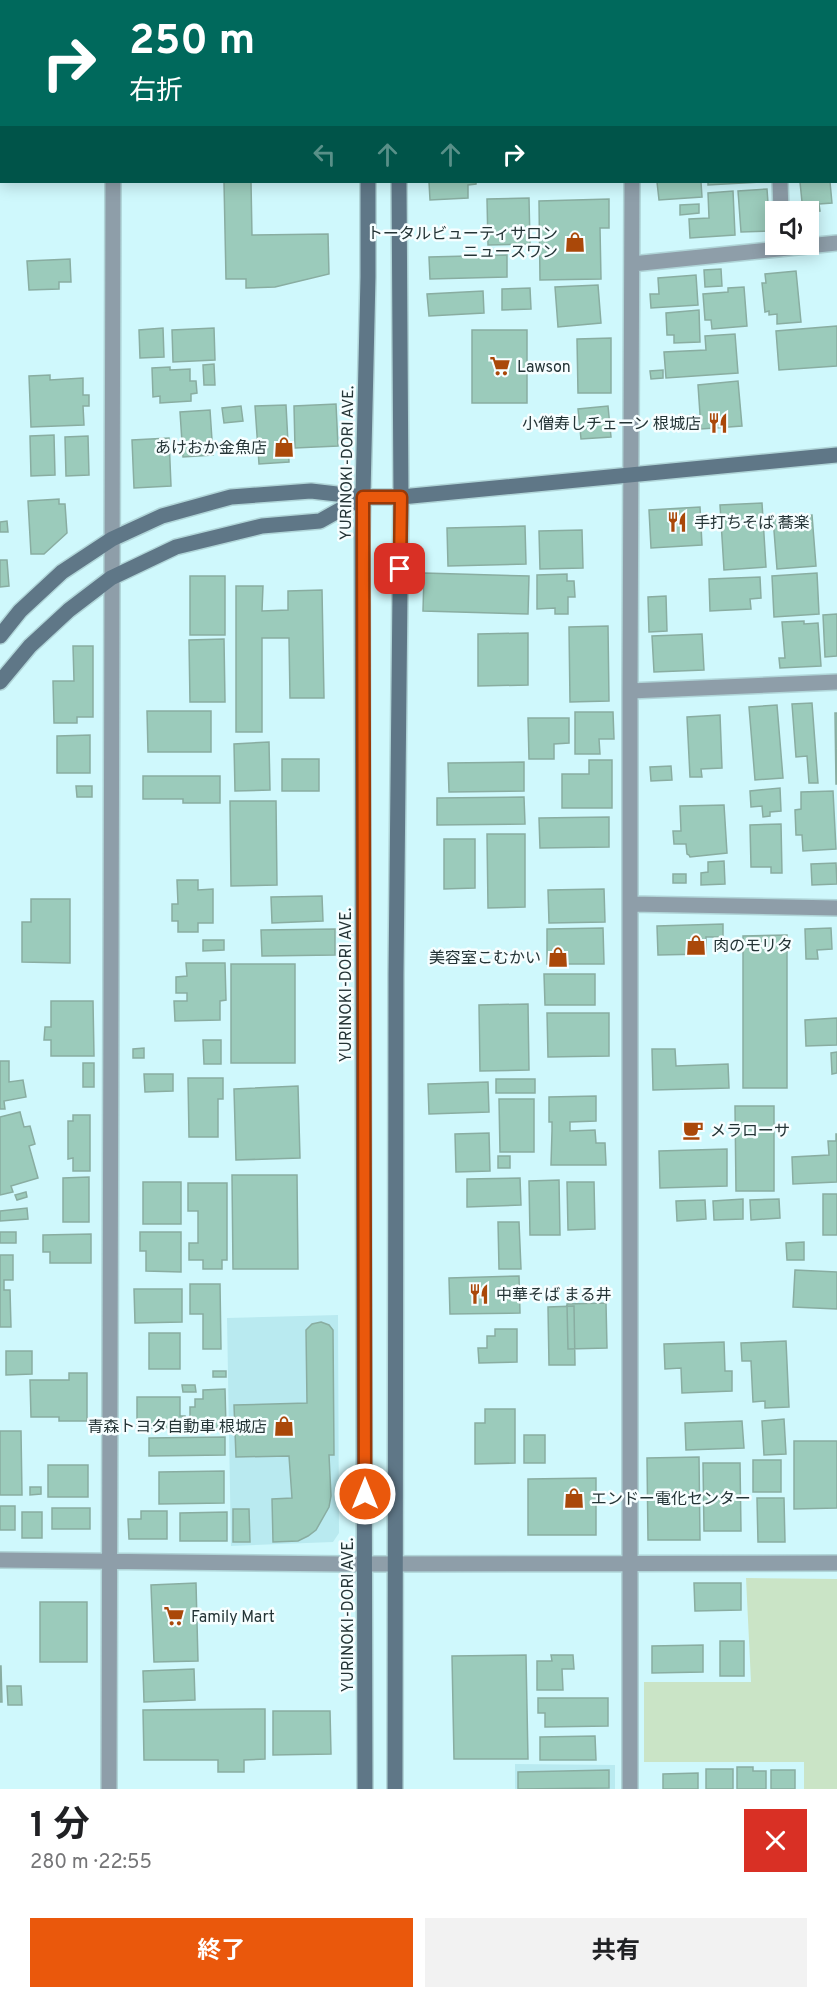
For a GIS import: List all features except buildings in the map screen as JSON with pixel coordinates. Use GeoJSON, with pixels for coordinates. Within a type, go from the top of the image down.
{"type":"FeatureCollection","features":[{"type":"Feature","properties":{"kind":"street"},"geometry":{"type":"LineString","coordinates":[[109,1789],[113,183]]}},
{"type":"Feature","properties":{"kind":"street","name":"YURINOKI-DORI AVE."},"geometry":{"type":"LineString","coordinates":[[364,1789],[363,497],[368,183]]}},
{"type":"Feature","properties":{"kind":"street"},"geometry":{"type":"LineString","coordinates":[[395,1789],[396,974],[401,497],[399,183]]}},
{"type":"Feature","properties":{"kind":"street"},"geometry":{"type":"LineString","coordinates":[[630,1789],[632,183]]}},
{"type":"Feature","properties":{"kind":"street"},"geometry":{"type":"LineString","coordinates":[[780,183],[781,201]]}},
{"type":"Feature","properties":{"kind":"street"},"geometry":{"type":"LineString","coordinates":[[819,244],[837,243]]}},
{"type":"Feature","properties":{"kind":"street"},"geometry":{"type":"LineString","coordinates":[[632,264],[765,249]]}},
{"type":"Feature","properties":{"kind":"street"},"geometry":{"type":"LineString","coordinates":[[0,636],[20,611],[62,572],[111,540],[162,516],[231,497],[311,490],[363,497],[401,497],[837,455]]}},
{"type":"Feature","properties":{"kind":"street"},"geometry":{"type":"LineString","coordinates":[[0,682],[30,646],[69,610],[111,578],[176,547],[262,526],[320,521],[363,497]]}},
{"type":"Feature","properties":{"kind":"street"},"geometry":{"type":"LineString","coordinates":[[630,691],[837,682]]}},
{"type":"Feature","properties":{"kind":"street"},"geometry":{"type":"LineString","coordinates":[[631,904],[837,908]]}},
{"type":"Feature","properties":{"kind":"street"},"geometry":{"type":"LineString","coordinates":[[0,1560],[837,1563]]}},
{"type":"Feature","properties":{"kind":"shaded area","name":"青森トヨタ自動車 根城店"},"geometry":{"type":"Polygon","coordinates":[[[338,1315],[339,1533],[333,1542],[231,1546],[227,1318],[338,1315]]]}},
{"type":"Feature","properties":{"kind":"shaded area"},"geometry":{"type":"Polygon","coordinates":[[[515,1764],[615,1765],[615,1789],[515,1789],[515,1764]]]}},
{"type":"Feature","properties":{"kind":"green space"},"geometry":{"type":"Polygon","coordinates":[[[746,1578],[837,1579],[837,1789],[804,1789],[804,1762],[644,1762],[644,1682],[751,1682],[746,1578]]]}},
{"type":"Feature","properties":{"kind":"place","name":"トータルビューティサロン ニュースワン"},"geometry":{"type":"Point","coordinates":[575,242]}},
{"type":"Feature","properties":{"kind":"place","name":"Lawson"},"geometry":{"type":"Point","coordinates":[500,366]}},
{"type":"Feature","properties":{"kind":"place","name":"小僧寿しチェーン 根城店"},"geometry":{"type":"Point","coordinates":[718,423]}},
{"type":"Feature","properties":{"kind":"place","name":"あけおか金魚店"},"geometry":{"type":"Point","coordinates":[284,447]}},
{"type":"Feature","properties":{"kind":"place","name":"手打ちそば 蕎楽"},"geometry":{"type":"Point","coordinates":[677,522]}},
{"type":"Feature","properties":{"kind":"place","name":"肉のモリタ"},"geometry":{"type":"Point","coordinates":[696,945]}},
{"type":"Feature","properties":{"kind":"place","name":"美容室こむかい"},"geometry":{"type":"Point","coordinates":[558,957]}},
{"type":"Feature","properties":{"kind":"place","name":"メラローサ"},"geometry":{"type":"Point","coordinates":[693,1130]}},
{"type":"Feature","properties":{"kind":"place","name":"中華そば まる井"},"geometry":{"type":"Point","coordinates":[479,1294]}},
{"type":"Feature","properties":{"kind":"place","name":"青森トヨタ自動車 根城店"},"geometry":{"type":"Point","coordinates":[284,1426]}},
{"type":"Feature","properties":{"kind":"place","name":"エンドー電化センター"},"geometry":{"type":"Point","coordinates":[574,1498]}},
{"type":"Feature","properties":{"kind":"place","name":"Family Mart"},"geometry":{"type":"Point","coordinates":[174,1616]}},
{"type":"Feature","properties":{"kind":"route"},"geometry":{"type":"LineString","coordinates":[[365,1494],[363,497],[401,497],[400,569]]}}]}
